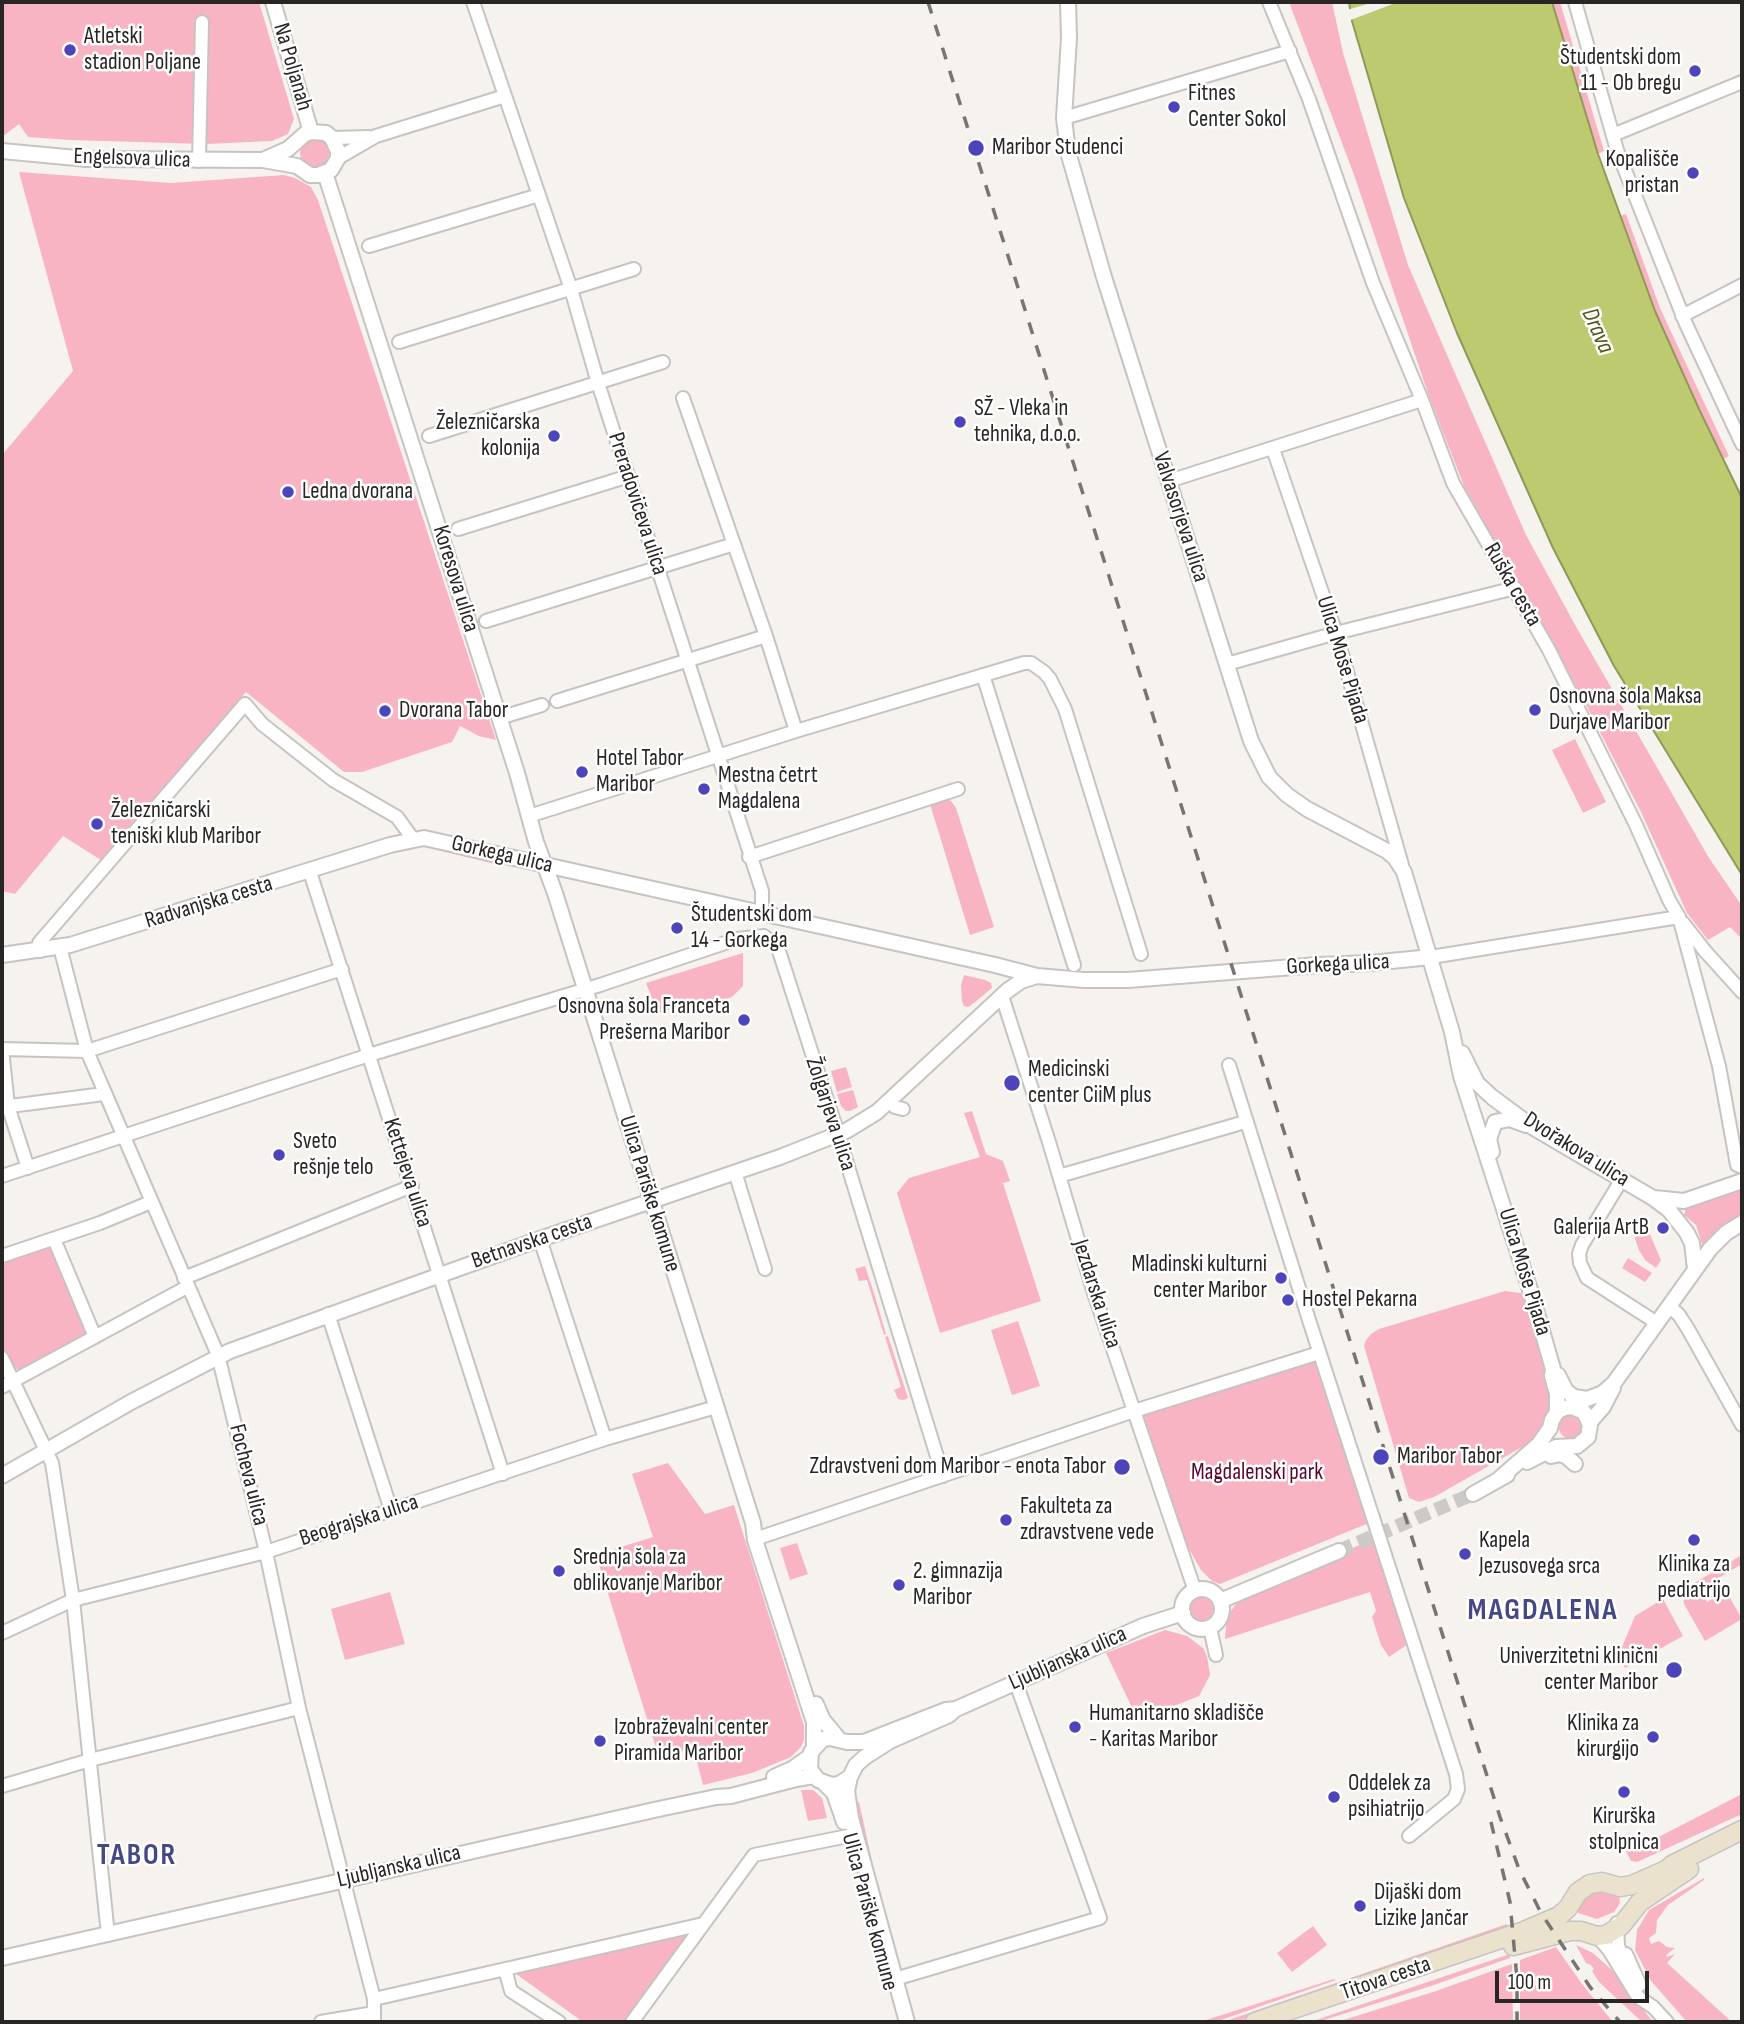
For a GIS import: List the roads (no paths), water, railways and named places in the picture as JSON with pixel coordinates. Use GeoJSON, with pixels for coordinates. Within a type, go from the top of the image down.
{"type":"FeatureCollection","features":[{"type":"Feature","properties":{"kind":"main road"},"geometry":{"type":"LineString","coordinates":[[1580,1924],[1574,1896],[1590,1884],[1602,1882],[1627,1892],[1652,1884],[1742,1830]]}},
{"type":"Feature","properties":{"kind":"main road"},"geometry":{"type":"LineString","coordinates":[[1674,1870],[1742,1843]]}},
{"type":"Feature","properties":{"kind":"main road"},"geometry":{"type":"LineString","coordinates":[[1620,1923],[1629,1878],[1665,1864],[1674,1870]]}},
{"type":"Feature","properties":{"kind":"main road"},"geometry":{"type":"LineString","coordinates":[[1521,1937],[1555,1909],[1572,1887],[1582,1880],[1603,1874],[1627,1892]]}},
{"type":"Feature","properties":{"kind":"main road"},"geometry":{"type":"LineString","coordinates":[[1521,1937],[1580,1924],[1620,1923]]}},
{"type":"Feature","properties":{"kind":"main road"},"geometry":{"type":"LineString","coordinates":[[1580,1924],[1601,1926],[1620,1923]]}},
{"type":"Feature","properties":{"kind":"main road","name":"Titova cesta"},"geometry":{"type":"LineString","coordinates":[[1255,2022],[1521,1937]]}},
{"type":"Feature","properties":{"kind":"main road","name":"Titova cesta"},"geometry":{"type":"LineString","coordinates":[[1289,2022],[1419,1980],[1521,1937]]}},
{"type":"Feature","properties":{"kind":"street","name":"Na Poljanah"},"geometry":{"type":"LineString","coordinates":[[273,2],[311,132]]}},
{"type":"Feature","properties":{"kind":"street","name":"Preradovičeva ulica"},"geometry":{"type":"LineString","coordinates":[[473,2],[571,289],[598,383],[762,891],[762,913]]}},
{"type":"Feature","properties":{"kind":"street","name":"Valvasorjeva ulica"},"geometry":{"type":"LineString","coordinates":[[1068,2],[1069,38],[1064,118],[1066,143],[1074,177],[1251,741],[1269,777],[1287,795],[1395,858],[1404,872],[1431,957]]}},
{"type":"Feature","properties":{"kind":"street","name":"Ruška cesta"},"geometry":{"type":"LineString","coordinates":[[1269,2],[1309,99],[1373,283],[1453,483],[1555,662],[1679,917],[1719,1066],[1737,1165],[1742,1167]]}},
{"type":"Feature","properties":{"kind":"street"},"geometry":{"type":"LineString","coordinates":[[1575,2],[1613,135],[1682,316],[1742,444]]}},
{"type":"Feature","properties":{"kind":"street"},"geometry":{"type":"LineString","coordinates":[[199,161],[202,23]]}},
{"type":"Feature","properties":{"kind":"street"},"geometry":{"type":"LineString","coordinates":[[1064,118],[1290,51]]}},
{"type":"Feature","properties":{"kind":"street"},"geometry":{"type":"LineString","coordinates":[[1613,135],[1742,82]]}},
{"type":"Feature","properties":{"kind":"street"},"geometry":{"type":"LineString","coordinates":[[263,160],[297,166],[310,175],[325,173],[331,170],[338,158],[376,136],[505,96]]}},
{"type":"Feature","properties":{"kind":"street"},"geometry":{"type":"LineString","coordinates":[[263,160],[295,144],[304,134],[311,132],[326,133],[332,138],[338,158]]}},
{"type":"Feature","properties":{"kind":"street"},"geometry":{"type":"LineString","coordinates":[[332,138],[376,136]]}},
{"type":"Feature","properties":{"kind":"street"},"geometry":{"type":"LineString","coordinates":[[295,144],[297,166]]}},
{"type":"Feature","properties":{"kind":"street","name":"Engelsova ulica"},"geometry":{"type":"LineString","coordinates":[[2,151],[87,159],[263,160]]}},
{"type":"Feature","properties":{"kind":"street","name":"Koresova ulica"},"geometry":{"type":"LineString","coordinates":[[325,173],[544,865]]}},
{"type":"Feature","properties":{"kind":"street"},"geometry":{"type":"LineString","coordinates":[[369,246],[539,195]]}},
{"type":"Feature","properties":{"kind":"street"},"geometry":{"type":"LineString","coordinates":[[399,342],[634,269]]}},
{"type":"Feature","properties":{"kind":"street"},"geometry":{"type":"LineString","coordinates":[[1682,316],[1742,285]]}},
{"type":"Feature","properties":{"kind":"street"},"geometry":{"type":"LineString","coordinates":[[429,436],[663,362]]}},
{"type":"Feature","properties":{"kind":"street"},"geometry":{"type":"LineString","coordinates":[[683,398],[766,636],[796,731]]}},
{"type":"Feature","properties":{"kind":"street"},"geometry":{"type":"LineString","coordinates":[[1169,481],[1422,400]]}},
{"type":"Feature","properties":{"kind":"street","name":"Ulica Moše Pijada"},"geometry":{"type":"LineString","coordinates":[[1273,449],[1336,633],[1404,872]]}},
{"type":"Feature","properties":{"kind":"street"},"geometry":{"type":"LineString","coordinates":[[458,529],[629,476]]}},
{"type":"Feature","properties":{"kind":"street"},"geometry":{"type":"LineString","coordinates":[[486,621],[734,544]]}},
{"type":"Feature","properties":{"kind":"street"},"geometry":{"type":"LineString","coordinates":[[1227,664],[1336,633],[1515,588]]}},
{"type":"Feature","properties":{"kind":"street"},"geometry":{"type":"LineString","coordinates":[[556,701],[766,636]]}},
{"type":"Feature","properties":{"kind":"street"},"geometry":{"type":"LineString","coordinates":[[529,816],[796,731],[1031,663],[1044,672],[1065,709],[1141,954]]}},
{"type":"Feature","properties":{"kind":"street"},"geometry":{"type":"LineString","coordinates":[[983,675],[1074,965]]}},
{"type":"Feature","properties":{"kind":"street"},"geometry":{"type":"LineString","coordinates":[[40,951],[39,943],[52,927],[245,704],[262,724],[333,780],[397,817],[413,839]]}},
{"type":"Feature","properties":{"kind":"street"},"geometry":{"type":"LineString","coordinates":[[499,718],[542,705]]}},
{"type":"Feature","properties":{"kind":"street"},"geometry":{"type":"LineString","coordinates":[[749,857],[958,789]]}},
{"type":"Feature","properties":{"kind":"street","name":"Gorkega ulica"},"geometry":{"type":"LineString","coordinates":[[413,839],[424,838],[1037,976],[1084,980],[1128,980],[1431,957],[1679,917]]}},
{"type":"Feature","properties":{"kind":"street","name":"Radvanjska cesta"},"geometry":{"type":"LineString","coordinates":[[2,956],[60,947],[413,839]]}},
{"type":"Feature","properties":{"kind":"street","name":"Ulica Pariške komune"},"geometry":{"type":"LineString","coordinates":[[544,865],[753,1522],[761,1537],[822,1720],[842,1740]]}},
{"type":"Feature","properties":{"kind":"street","name":"Kettejeva ulica"},"geometry":{"type":"LineString","coordinates":[[310,872],[503,1474]]}},
{"type":"Feature","properties":{"kind":"street"},"geometry":{"type":"LineString","coordinates":[[1679,917],[1742,992]]}},
{"type":"Feature","properties":{"kind":"street","name":"Žolgarjeva ulica"},"geometry":{"type":"LineString","coordinates":[[2,1176],[369,1055],[737,939],[764,936],[778,948],[943,1476]]}},
{"type":"Feature","properties":{"kind":"street","name":"Focheva ulica"},"geometry":{"type":"LineString","coordinates":[[60,947],[87,1051],[218,1356],[266,1552],[299,1708],[374,1999],[374,2018]]}},
{"type":"Feature","properties":{"kind":"street"},"geometry":{"type":"LineString","coordinates":[[1431,957],[1461,1076],[1490,1170],[1495,1175]]}},
{"type":"Feature","properties":{"kind":"street"},"geometry":{"type":"LineString","coordinates":[[28,1168],[5,1106],[2,1049],[87,1051],[342,969]]}},
{"type":"Feature","properties":{"kind":"street","name":"Betnavska cesta"},"geometry":{"type":"LineString","coordinates":[[2,1476],[218,1356],[328,1314],[838,1134],[870,1117],[1002,996],[1021,981],[1037,976]]}},
{"type":"Feature","properties":{"kind":"street","name":"Jezdarska ulica"},"geometry":{"type":"LineString","coordinates":[[1002,996],[1093,1290],[1195,1591]]}},
{"type":"Feature","properties":{"kind":"street","name":"Dvořakova ulica"},"geometry":{"type":"LineString","coordinates":[[1452,1032],[1477,1083],[1492,1097],[1534,1128],[1669,1210],[1688,1233],[1695,1269]]}},
{"type":"Feature","properties":{"kind":"street"},"geometry":{"type":"LineString","coordinates":[[1229,1065],[1458,1783],[1457,1796],[1450,1804],[1409,1836]]}},
{"type":"Feature","properties":{"kind":"street"},"geometry":{"type":"LineString","coordinates":[[5,1106],[104,1094]]}},
{"type":"Feature","properties":{"kind":"street"},"geometry":{"type":"LineString","coordinates":[[889,1101],[895,1108],[903,1109]]}},
{"type":"Feature","properties":{"kind":"street"},"geometry":{"type":"LineString","coordinates":[[1495,1175],[1496,1166],[1489,1139],[1495,1122],[1510,1119],[1534,1128]]}},
{"type":"Feature","properties":{"kind":"street"},"geometry":{"type":"LineString","coordinates":[[1059,1176],[1245,1122]]}},
{"type":"Feature","properties":{"kind":"street"},"geometry":{"type":"LineString","coordinates":[[735,1172],[765,1269]]}},
{"type":"Feature","properties":{"kind":"street","name":"Ulica Moše Pijada"},"geometry":{"type":"LineString","coordinates":[[1495,1175],[1553,1369]]}},
{"type":"Feature","properties":{"kind":"street"},"geometry":{"type":"LineString","coordinates":[[1622,1179],[1582,1245],[1580,1263],[1587,1278],[1657,1323]]}},
{"type":"Feature","properties":{"kind":"street"},"geometry":{"type":"LineString","coordinates":[[1653,1198],[1684,1201],[1742,1181]]}},
{"type":"Feature","properties":{"kind":"street"},"geometry":{"type":"LineString","coordinates":[[7,1384],[186,1282],[412,1186]]}},
{"type":"Feature","properties":{"kind":"street"},"geometry":{"type":"LineString","coordinates":[[2,1256],[151,1202]]}},
{"type":"Feature","properties":{"kind":"street"},"geometry":{"type":"LineString","coordinates":[[1590,1422],[1603,1407],[1614,1383],[1695,1269],[1715,1243],[1742,1223]]}},
{"type":"Feature","properties":{"kind":"street"},"geometry":{"type":"LineString","coordinates":[[54,1239],[95,1336]]}},
{"type":"Feature","properties":{"kind":"street"},"geometry":{"type":"LineString","coordinates":[[540,1239],[605,1439]]}},
{"type":"Feature","properties":{"kind":"street"},"geometry":{"type":"LineString","coordinates":[[1669,1306],[1688,1329],[1742,1425]]}},
{"type":"Feature","properties":{"kind":"street"},"geometry":{"type":"LineString","coordinates":[[328,1314],[391,1510]]}},
{"type":"Feature","properties":{"kind":"street"},"geometry":{"type":"LineString","coordinates":[[761,1537],[1134,1411],[1319,1353]]}},
{"type":"Feature","properties":{"kind":"street"},"geometry":{"type":"LineString","coordinates":[[2,1358],[7,1384],[48,1449],[52,1462],[73,1600],[108,1935]]}},
{"type":"Feature","properties":{"kind":"street"},"geometry":{"type":"LineString","coordinates":[[1553,1369],[1566,1391],[1581,1399],[1599,1395],[1614,1383]]}},
{"type":"Feature","properties":{"kind":"street"},"geometry":{"type":"LineString","coordinates":[[1553,1369],[1557,1412]]}},
{"type":"Feature","properties":{"kind":"street","name":"Beograjska ulica"},"geometry":{"type":"LineString","coordinates":[[2,1633],[73,1600],[266,1552],[605,1439],[716,1407]]}},
{"type":"Feature","properties":{"kind":"street"},"geometry":{"type":"LineString","coordinates":[[1473,1494],[1499,1479],[1536,1457],[1562,1446],[1572,1447],[1584,1442],[1590,1433],[1590,1422],[1584,1412],[1577,1408],[1564,1408],[1557,1412],[1539,1444],[1499,1479]]}},
{"type":"Feature","properties":{"kind":"street"},"geometry":{"type":"LineString","coordinates":[[1550,1428],[1554,1439],[1562,1446]]}},
{"type":"Feature","properties":{"kind":"street"},"geometry":{"type":"LineString","coordinates":[[1499,1479],[1515,1475],[1559,1454],[1575,1464]]}},
{"type":"Feature","properties":{"kind":"street","name":"Ulica Pariške komune"},"geometry":{"type":"LineString","coordinates":[[753,1522],[755,1540],[814,1722],[811,1752]]}},
{"type":"Feature","properties":{"kind":"street"},"geometry":{"type":"LineString","coordinates":[[1220,1601],[1339,1551]]}},
{"type":"Feature","properties":{"kind":"street"},"geometry":{"type":"LineString","coordinates":[[1195,1591],[1212,1592],[1220,1601],[1221,1617],[1210,1628],[1195,1628],[1187,1622],[1182,1613],[1186,1598],[1195,1591]]}},
{"type":"Feature","properties":{"kind":"street","name":"Ljubljanska ulica"},"geometry":{"type":"LineString","coordinates":[[872,1745],[946,1710],[956,1709],[1143,1626],[1182,1613]]}},
{"type":"Feature","properties":{"kind":"street"},"geometry":{"type":"LineString","coordinates":[[1210,1628],[1216,1655]]}},
{"type":"Feature","properties":{"kind":"street"},"geometry":{"type":"LineString","coordinates":[[895,1979],[1100,1918],[1016,1683]]}},
{"type":"Feature","properties":{"kind":"street"},"geometry":{"type":"LineString","coordinates":[[2,1786],[90,1760],[299,1708]]}},
{"type":"Feature","properties":{"kind":"street"},"geometry":{"type":"LineString","coordinates":[[716,1797],[792,1769],[823,1739],[872,1745],[853,1771],[839,1784],[819,1780],[810,1769],[811,1752]]}},
{"type":"Feature","properties":{"kind":"street"},"geometry":{"type":"LineString","coordinates":[[842,1740],[855,1752],[847,1791],[849,1809],[907,2022]]}},
{"type":"Feature","properties":{"kind":"street","name":"Ljubljanska ulica"},"geometry":{"type":"LineString","coordinates":[[2,1958],[716,1797],[745,1794],[796,1779],[819,1780]]}},
{"type":"Feature","properties":{"kind":"street","name":"Ulica Pariške komune"},"geometry":{"type":"LineString","coordinates":[[819,1780],[838,1802],[899,2022]]}},
{"type":"Feature","properties":{"kind":"street"},"geometry":{"type":"LineString","coordinates":[[632,2022],[754,1855],[848,1836]]}},
{"type":"Feature","properties":{"kind":"street"},"geometry":{"type":"LineString","coordinates":[[1620,1923],[1619,1950],[1634,1979],[1667,2022]]}},
{"type":"Feature","properties":{"kind":"street"},"geometry":{"type":"LineString","coordinates":[[374,1999],[703,1924]]}},
{"type":"Feature","properties":{"kind":"street"},"geometry":{"type":"LineString","coordinates":[[1580,1924],[1609,1950],[1638,1997],[1653,2007]]}},
{"type":"Feature","properties":{"kind":"street"},"geometry":{"type":"LineString","coordinates":[[505,1969],[511,1991],[559,2022]]}},
{"type":"Feature","properties":{"kind":"street"},"geometry":{"type":"LineString","coordinates":[[321,2022],[374,2018]]}},
{"type":"Feature","properties":{"kind":"water","name":"Drava"},"geometry":{"type":"Polygon","coordinates":[[[1349,2],[1552,2],[1598,154],[1655,311],[1742,498],[1742,875],[1614,666],[1553,548],[1457,333],[1404,198],[1352,21],[1349,2]]]}},
{"type":"Feature","properties":{"kind":"tunnel"},"geometry":{"type":"LineString","coordinates":[[1339,1551],[1473,1494]]}},
{"type":"Feature","properties":{"kind":"railway"},"geometry":{"type":"LineString","coordinates":[[928,2],[1500,1817],[1519,1869],[1541,1913],[1590,1987],[1620,2022]]}},
{"type":"Feature","properties":{"kind":"railway"},"geometry":{"type":"LineString","coordinates":[[1491,1822],[1510,1902],[1517,1979],[1517,2022]]}},
{"type":"Feature","properties":{"kind":"place","name":"Atletski stadion Poljane"},"geometry":{"type":"Point","coordinates":[70,50]}},
{"type":"Feature","properties":{"kind":"place","name":"Študentski dom 11 - Ob bregu"},"geometry":{"type":"Point","coordinates":[1695,71]}},
{"type":"Feature","properties":{"kind":"place","name":"Fitnes Center Sokol"},"geometry":{"type":"Point","coordinates":[1174,107]}},
{"type":"Feature","properties":{"kind":"place","name":"Maribor Studenci"},"geometry":{"type":"Point","coordinates":[976,148]}},
{"type":"Feature","properties":{"kind":"place","name":"Kopališče pristan"},"geometry":{"type":"Point","coordinates":[1693,173]}},
{"type":"Feature","properties":{"kind":"place","name":"SŽ - Vleka in tehnika, d.o.o."},"geometry":{"type":"Point","coordinates":[960,422]}},
{"type":"Feature","properties":{"kind":"place","name":"Železničarska kolonija"},"geometry":{"type":"Point","coordinates":[554,436]}},
{"type":"Feature","properties":{"kind":"place","name":"Ledna dvorana"},"geometry":{"type":"Point","coordinates":[288,492]}},
{"type":"Feature","properties":{"kind":"place","name":"Osnovna šola Maksa Durjave Maribor"},"geometry":{"type":"Point","coordinates":[1535,710]}},
{"type":"Feature","properties":{"kind":"place","name":"Dvorana Tabor"},"geometry":{"type":"Point","coordinates":[385,711]}},
{"type":"Feature","properties":{"kind":"place","name":"Hotel Tabor Maribor"},"geometry":{"type":"Point","coordinates":[582,772]}},
{"type":"Feature","properties":{"kind":"place","name":"Mestna četrt Magdalena"},"geometry":{"type":"Point","coordinates":[704,789]}},
{"type":"Feature","properties":{"kind":"place","name":"Železničarski teniški klub Maribor"},"geometry":{"type":"Point","coordinates":[97,824]}},
{"type":"Feature","properties":{"kind":"place","name":"Študentski dom 14 - Gorkega"},"geometry":{"type":"Point","coordinates":[677,928]}},
{"type":"Feature","properties":{"kind":"place","name":"Osnovna šola Franceta Prešerna Maribor"},"geometry":{"type":"Point","coordinates":[744,1020]}},
{"type":"Feature","properties":{"kind":"place","name":"Medicinski center CiiM plus"},"geometry":{"type":"Point","coordinates":[1012,1083]}},
{"type":"Feature","properties":{"kind":"place","name":"Sveto rešnje telo"},"geometry":{"type":"Point","coordinates":[279,1155]}},
{"type":"Feature","properties":{"kind":"place","name":"Galerija ArtB"},"geometry":{"type":"Point","coordinates":[1663,1228]}},
{"type":"Feature","properties":{"kind":"place","name":"Mladinski kulturni center Maribor"},"geometry":{"type":"Point","coordinates":[1281,1278]}},
{"type":"Feature","properties":{"kind":"place","name":"Hostel Pekarna"},"geometry":{"type":"Point","coordinates":[1288,1300]}},
{"type":"Feature","properties":{"kind":"place","name":"Maribor Tabor"},"geometry":{"type":"Point","coordinates":[1381,1457]}},
{"type":"Feature","properties":{"kind":"place","name":"Zdravstveni dom Maribor - enota Tabor"},"geometry":{"type":"Point","coordinates":[1122,1467]}},
{"type":"Feature","properties":{"kind":"place","name":"Fakulteta za zdravstvene vede"},"geometry":{"type":"Point","coordinates":[1006,1520]}},
{"type":"Feature","properties":{"kind":"place","name":"Klinika za pediatrijo"},"geometry":{"type":"Point","coordinates":[1694,1540]}},
{"type":"Feature","properties":{"kind":"place","name":"Kapela Jezusovega srca"},"geometry":{"type":"Point","coordinates":[1465,1554]}},
{"type":"Feature","properties":{"kind":"place","name":"Srednja šola za oblikovanje Maribor"},"geometry":{"type":"Point","coordinates":[559,1571]}},
{"type":"Feature","properties":{"kind":"place","name":"2. gimnazija Maribor"},"geometry":{"type":"Point","coordinates":[899,1585]}},
{"type":"Feature","properties":{"kind":"place","name":"Univerzitetni klinični center Maribor"},"geometry":{"type":"Point","coordinates":[1674,1670]}},
{"type":"Feature","properties":{"kind":"place","name":"Humanitarno skladišče - Karitas Maribor"},"geometry":{"type":"Point","coordinates":[1075,1727]}},
{"type":"Feature","properties":{"kind":"place","name":"Klinika za kirurgijo"},"geometry":{"type":"Point","coordinates":[1653,1737]}},
{"type":"Feature","properties":{"kind":"place","name":"Izobraževalni center Piramida Maribor"},"geometry":{"type":"Point","coordinates":[600,1741]}},
{"type":"Feature","properties":{"kind":"place","name":"Kirurška stolpnica"},"geometry":{"type":"Point","coordinates":[1624,1792]}},
{"type":"Feature","properties":{"kind":"place","name":"Oddelek za psihiatrijo"},"geometry":{"type":"Point","coordinates":[1334,1797]}},
{"type":"Feature","properties":{"kind":"place","name":"Dijaški dom Lizike Jančar"},"geometry":{"type":"Point","coordinates":[1360,1906]}},
{"type":"Feature","properties":{"kind":"district","name":"MAGDALENA"},"geometry":{"type":"Point","coordinates":[1543,1611]}},
{"type":"Feature","properties":{"kind":"district","name":"TABOR"},"geometry":{"type":"Point","coordinates":[137,1856]}},
{"type":"Feature","properties":{"kind":"park label","name":"Magdalenski park"},"geometry":{"type":"Point","coordinates":[1257,1473]}}]}
